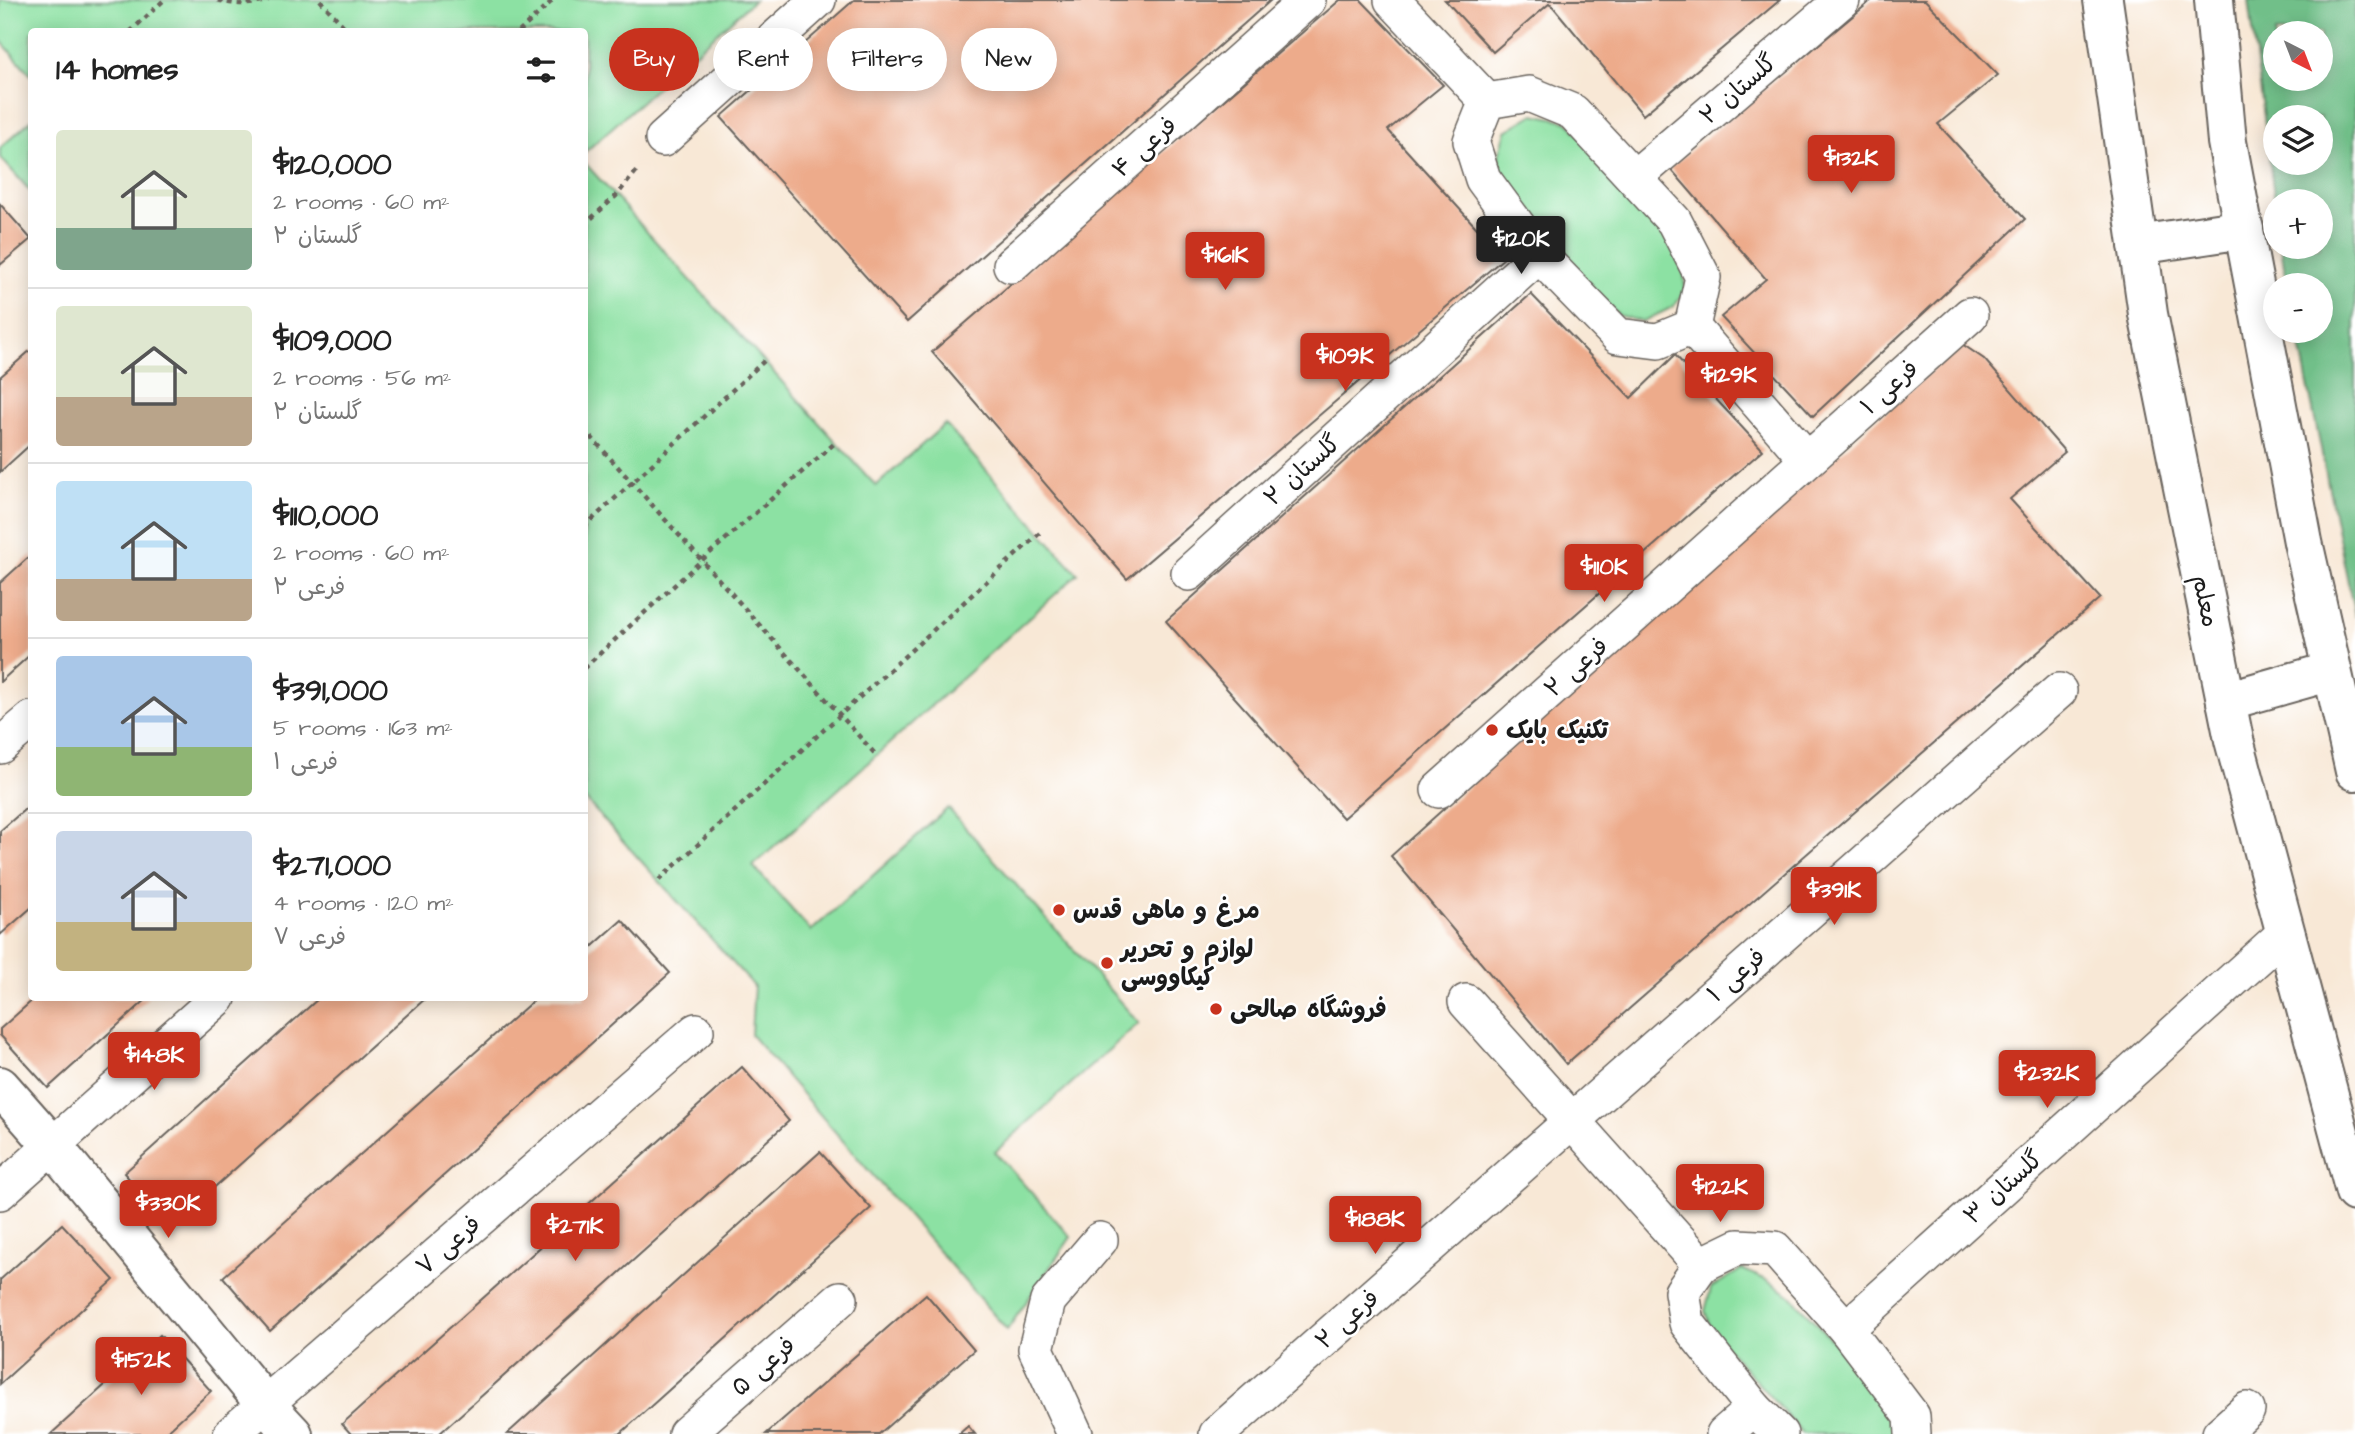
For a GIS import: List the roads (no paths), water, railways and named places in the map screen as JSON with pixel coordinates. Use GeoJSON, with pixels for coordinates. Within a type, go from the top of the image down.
{"type":"FeatureCollection","features":[{"type":"Feature","properties":{"kind":"main road","name":"معلم"},"geometry":{"type":"LineString","coordinates":[[2103,0],[2148,314],[2234,740],[2355,1192]]}},
{"type":"Feature","properties":{"kind":"main road"},"geometry":{"type":"LineString","coordinates":[[2214,0],[2227,142],[2303,542],[2355,771]]}},
{"type":"Feature","properties":{"kind":"main road"},"geometry":{"type":"LineString","coordinates":[[2138,245],[2244,229]]}},
{"type":"Feature","properties":{"kind":"main road"},"geometry":{"type":"LineString","coordinates":[[2226,701],[2332,671]]}},
{"type":"Feature","properties":{"kind":"main road"},"geometry":{"type":"LineString","coordinates":[[0,1086],[293,1434]]}},
{"type":"Feature","properties":{"kind":"street"},"geometry":{"type":"LineString","coordinates":[[663,139],[818,0]]}},
{"type":"Feature","properties":{"kind":"street","name":"فرعی ۴"},"geometry":{"type":"LineString","coordinates":[[1011,265],[1308,0]]}},
{"type":"Feature","properties":{"kind":"street"},"geometry":{"type":"LineString","coordinates":[[1392,0],[1486,101]]}},
{"type":"Feature","properties":{"kind":"street","name":"گلستان ۲"},"geometry":{"type":"LineString","coordinates":[[1634,178],[1842,0]]}},
{"type":"Feature","properties":{"kind":"street"},"geometry":{"type":"LineString","coordinates":[[1486,101],[1529,94],[1573,112],[1674,221],[1703,277],[1692,327]]}},
{"type":"Feature","properties":{"kind":"street"},"geometry":{"type":"LineString","coordinates":[[1486,101],[1471,141],[1483,178],[1539,255],[1618,336],[1658,341],[1692,327]]}},
{"type":"Feature","properties":{"kind":"street","name":"گلستان ۲"},"geometry":{"type":"LineString","coordinates":[[1189,573],[1539,255]]}},
{"type":"Feature","properties":{"kind":"street","name":"فرعی ۱"},"geometry":{"type":"LineString","coordinates":[[1807,459],[1970,315]]}},
{"type":"Feature","properties":{"kind":"street"},"geometry":{"type":"LineString","coordinates":[[1692,327],[1807,459]]}},
{"type":"Feature","properties":{"kind":"street","name":"فرعی ۲"},"geometry":{"type":"LineString","coordinates":[[1439,790],[1807,459]]}},
{"type":"Feature","properties":{"kind":"street","name":"فرعی ۱"},"geometry":{"type":"LineString","coordinates":[[1571,1121],[2059,691]]}},
{"type":"Feature","properties":{"kind":"street"},"geometry":{"type":"LineString","coordinates":[[0,746],[28,722]]}},
{"type":"Feature","properties":{"kind":"street","name":"گلستان ۳"},"geometry":{"type":"LineString","coordinates":[[1846,1329],[2285,933]]}},
{"type":"Feature","properties":{"kind":"street"},"geometry":{"type":"LineString","coordinates":[[0,1192],[215,1001]]}},
{"type":"Feature","properties":{"kind":"street"},"geometry":{"type":"LineString","coordinates":[[1466,1002],[1701,1265]]}},
{"type":"Feature","properties":{"kind":"street","name":"فرعی ۷"},"geometry":{"type":"LineString","coordinates":[[231,1434],[696,1031]]}},
{"type":"Feature","properties":{"kind":"street","name":"فرعی ۲"},"geometry":{"type":"LineString","coordinates":[[1217,1434],[1571,1121]]}},
{"type":"Feature","properties":{"kind":"street"},"geometry":{"type":"LineString","coordinates":[[1075,1434],[1036,1349],[1048,1301],[1100,1240]]}},
{"type":"Feature","properties":{"kind":"street"},"geometry":{"type":"LineString","coordinates":[[1780,1434],[1754,1408],[1687,1323],[1682,1292],[1701,1265],[1738,1247],[1775,1249],[1846,1329],[1912,1416],[1913,1434]]}},
{"type":"Feature","properties":{"kind":"street","name":"فرعی ۵"},"geometry":{"type":"LineString","coordinates":[[686,1434],[840,1299]]}},
{"type":"Feature","properties":{"kind":"street"},"geometry":{"type":"LineString","coordinates":[[1724,1434],[1754,1408]]}},
{"type":"Feature","properties":{"kind":"street"},"geometry":{"type":"LineString","coordinates":[[2220,1434],[2247,1410]]}},
{"type":"Feature","properties":{"kind":"place","name":"تکنیک بایک"},"geometry":{"type":"Point","coordinates":[1492,730]}},
{"type":"Feature","properties":{"kind":"place","name":"مرغ و ماهی قدس"},"geometry":{"type":"Point","coordinates":[1059,910]}},
{"type":"Feature","properties":{"kind":"place","name":"لوازم و تحریر کیکاووسی"},"geometry":{"type":"Point","coordinates":[1107,963]}},
{"type":"Feature","properties":{"kind":"place","name":"فروشگاه صالحی"},"geometry":{"type":"Point","coordinates":[1216,1009]}}]}
